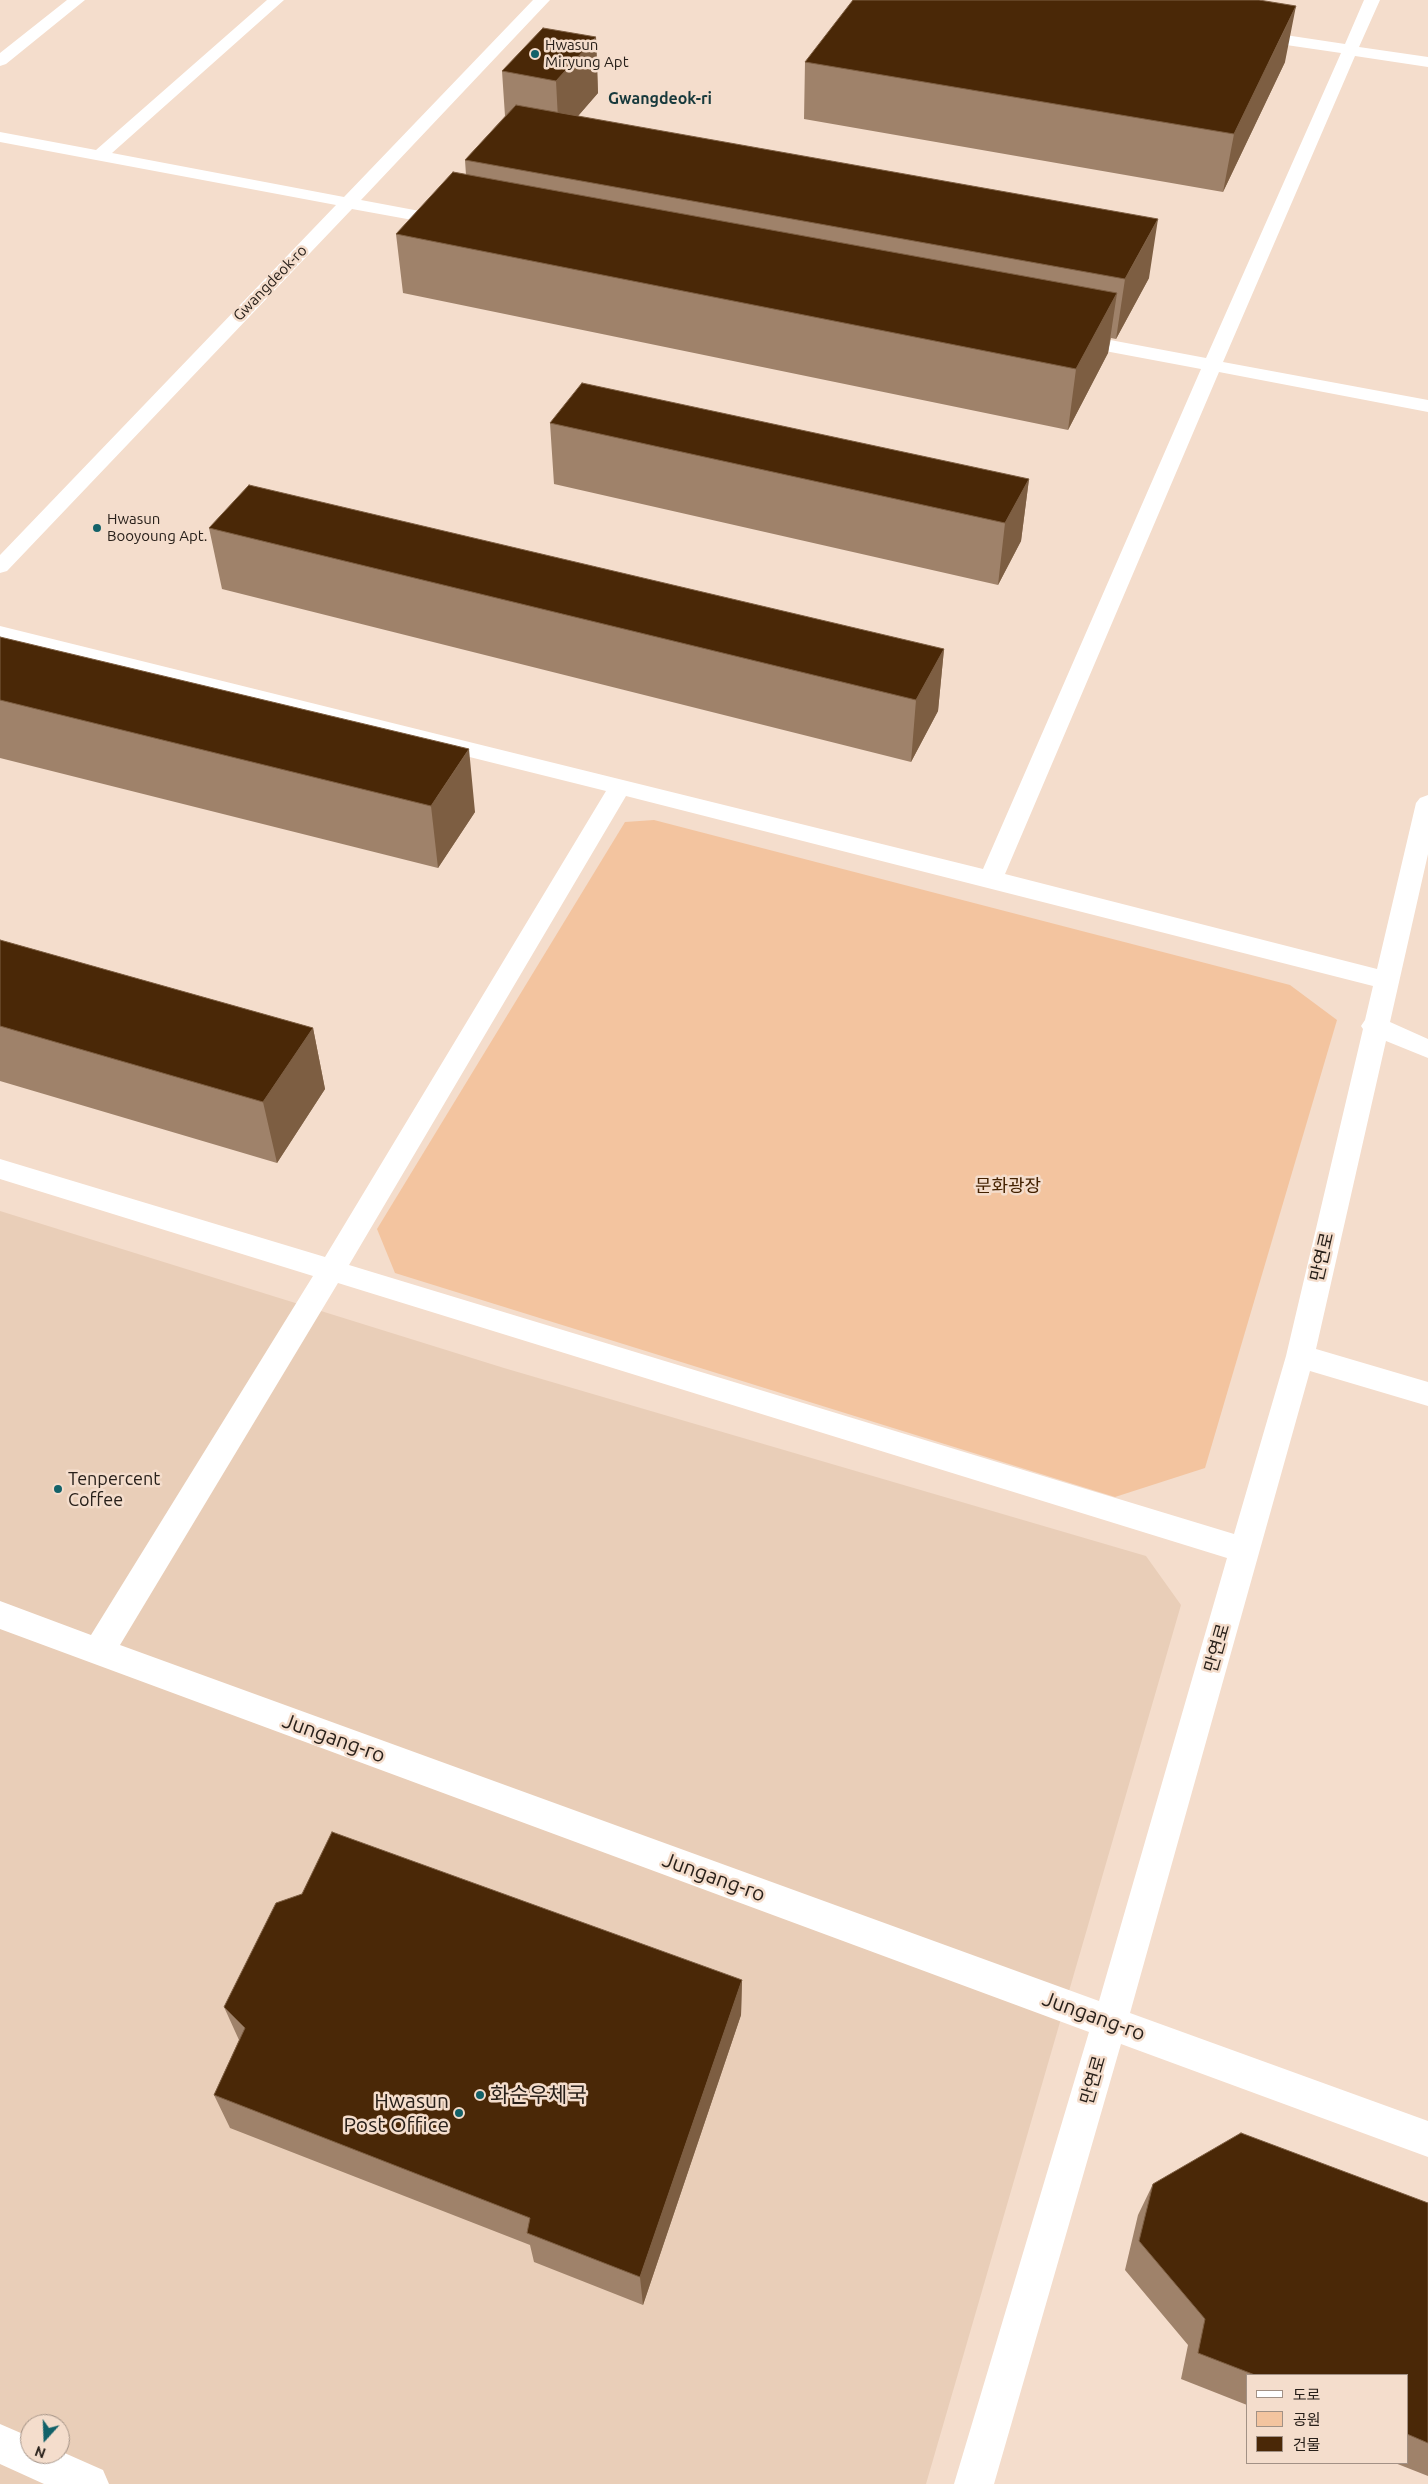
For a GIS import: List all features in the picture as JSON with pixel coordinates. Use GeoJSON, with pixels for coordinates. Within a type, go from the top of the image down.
{"type":"FeatureCollection","features":[{"type":"Feature","properties":{"kind":"street"},"geometry":{"type":"LineString","coordinates":[[0,60],[77,0]]}},
{"type":"Feature","properties":{"kind":"street"},"geometry":{"type":"LineString","coordinates":[[100,156],[276,0]]}},
{"type":"Feature","properties":{"kind":"street","name":"Gwangdeok-ro"},"geometry":{"type":"LineString","coordinates":[[0,567],[542,0]]}},
{"type":"Feature","properties":{"kind":"street"},"geometry":{"type":"LineString","coordinates":[[991,879],[1372,0]]}},
{"type":"Feature","properties":{"kind":"street"},"geometry":{"type":"LineString","coordinates":[[1233,32],[1428,62]]}},
{"type":"Feature","properties":{"kind":"street"},"geometry":{"type":"LineString","coordinates":[[0,136],[464,224]]}},
{"type":"Feature","properties":{"kind":"street"},"geometry":{"type":"LineString","coordinates":[[1058,336],[1428,406]]}},
{"type":"Feature","properties":{"kind":"street"},"geometry":{"type":"LineString","coordinates":[[0,633],[991,879],[1385,980]]}},
{"type":"Feature","properties":{"kind":"street"},"geometry":{"type":"LineString","coordinates":[[98,1652],[330,1271],[620,787]]}},
{"type":"Feature","properties":{"kind":"street","name":"만연로"},"geometry":{"type":"LineString","coordinates":[[974,2484],[1110,2022],[1300,1356],[1374,1026],[1428,803]]}},
{"type":"Feature","properties":{"kind":"street"},"geometry":{"type":"LineString","coordinates":[[1374,1026],[1428,1049]]}},
{"type":"Feature","properties":{"kind":"street"},"geometry":{"type":"LineString","coordinates":[[0,1169],[1246,1550]]}},
{"type":"Feature","properties":{"kind":"street"},"geometry":{"type":"LineString","coordinates":[[1300,1356],[1428,1394]]}},
{"type":"Feature","properties":{"kind":"street","name":"Jungang-ro"},"geometry":{"type":"LineString","coordinates":[[0,1615],[1428,2139]]}},
{"type":"Feature","properties":{"kind":"street"},"geometry":{"type":"LineString","coordinates":[[0,2444],[89,2484]]}},
{"type":"Feature","properties":{"kind":"shaded area"},"geometry":{"type":"Polygon","coordinates":[[[0,1211],[504,1368],[1146,1556],[1181,1605],[926,2484],[0,2484],[0,1211]]]}},
{"type":"Feature","properties":{"kind":"green space","name":"문화광장"},"geometry":{"type":"Polygon","coordinates":[[[654,820],[1290,985],[1337,1020],[1205,1468],[1115,1497],[395,1273],[377,1229],[625,822],[654,820]]]}},
{"type":"Feature","properties":{"kind":"building"},"geometry":{"type":"Polygon","coordinates":[[[853,0],[1259,0],[1296,6],[1234,134],[805,62],[853,0]]]}},
{"type":"Feature","properties":{"kind":"building"},"geometry":{"type":"Polygon","coordinates":[[[543,28],[596,37],[556,81],[502,71],[543,28]]]}},
{"type":"Feature","properties":{"kind":"building"},"geometry":{"type":"Polygon","coordinates":[[[516,105],[1158,219],[1125,279],[465,160],[516,105]]]}},
{"type":"Feature","properties":{"kind":"building"},"geometry":{"type":"Polygon","coordinates":[[[453,172],[1117,293],[1076,369],[396,234],[453,172]]]}},
{"type":"Feature","properties":{"kind":"building"},"geometry":{"type":"Polygon","coordinates":[[[582,383],[1029,479],[1005,523],[550,423],[582,383]]]}},
{"type":"Feature","properties":{"kind":"building"},"geometry":{"type":"Polygon","coordinates":[[[249,485],[944,649],[916,700],[209,528],[249,485]]]}},
{"type":"Feature","properties":{"kind":"building"},"geometry":{"type":"Polygon","coordinates":[[[0,637],[469,749],[431,806],[0,700],[0,637]]]}},
{"type":"Feature","properties":{"kind":"building"},"geometry":{"type":"Polygon","coordinates":[[[0,940],[313,1028],[263,1102],[0,1026],[0,940]]]}},
{"type":"Feature","properties":{"kind":"building","name":"화순우체국"},"geometry":{"type":"Polygon","coordinates":[[[332,1832],[742,1980],[640,2277],[527,2233],[530,2218],[214,2095],[245,2028],[224,2007],[276,1903],[302,1894],[332,1832]]]}},
{"type":"Feature","properties":{"kind":"building"},"geometry":{"type":"Polygon","coordinates":[[[1241,2133],[1428,2203],[1428,2443],[1408,2434],[1408,2374],[1252,2374],[1198,2353],[1205,2319],[1139,2241],[1153,2184],[1241,2133]]]}},
{"type":"Feature","properties":{"kind":"place","name":"Hwasun Miryung Apt"},"geometry":{"type":"Point","coordinates":[535,54]}},
{"type":"Feature","properties":{"kind":"place","name":"Hwasun Booyoung Apt."},"geometry":{"type":"Point","coordinates":[97,528]}},
{"type":"Feature","properties":{"kind":"place","name":"Tenpercent Coffee"},"geometry":{"type":"Point","coordinates":[58,1489]}},
{"type":"Feature","properties":{"kind":"place","name":"화순우체국"},"geometry":{"type":"Point","coordinates":[480,2095]}},
{"type":"Feature","properties":{"kind":"place","name":"Hwasun Post Office"},"geometry":{"type":"Point","coordinates":[459,2113]}},
{"type":"Feature","properties":{"kind":"district","name":"Gwangdeok-ri"},"geometry":{"type":"Point","coordinates":[660,99]}}]}
